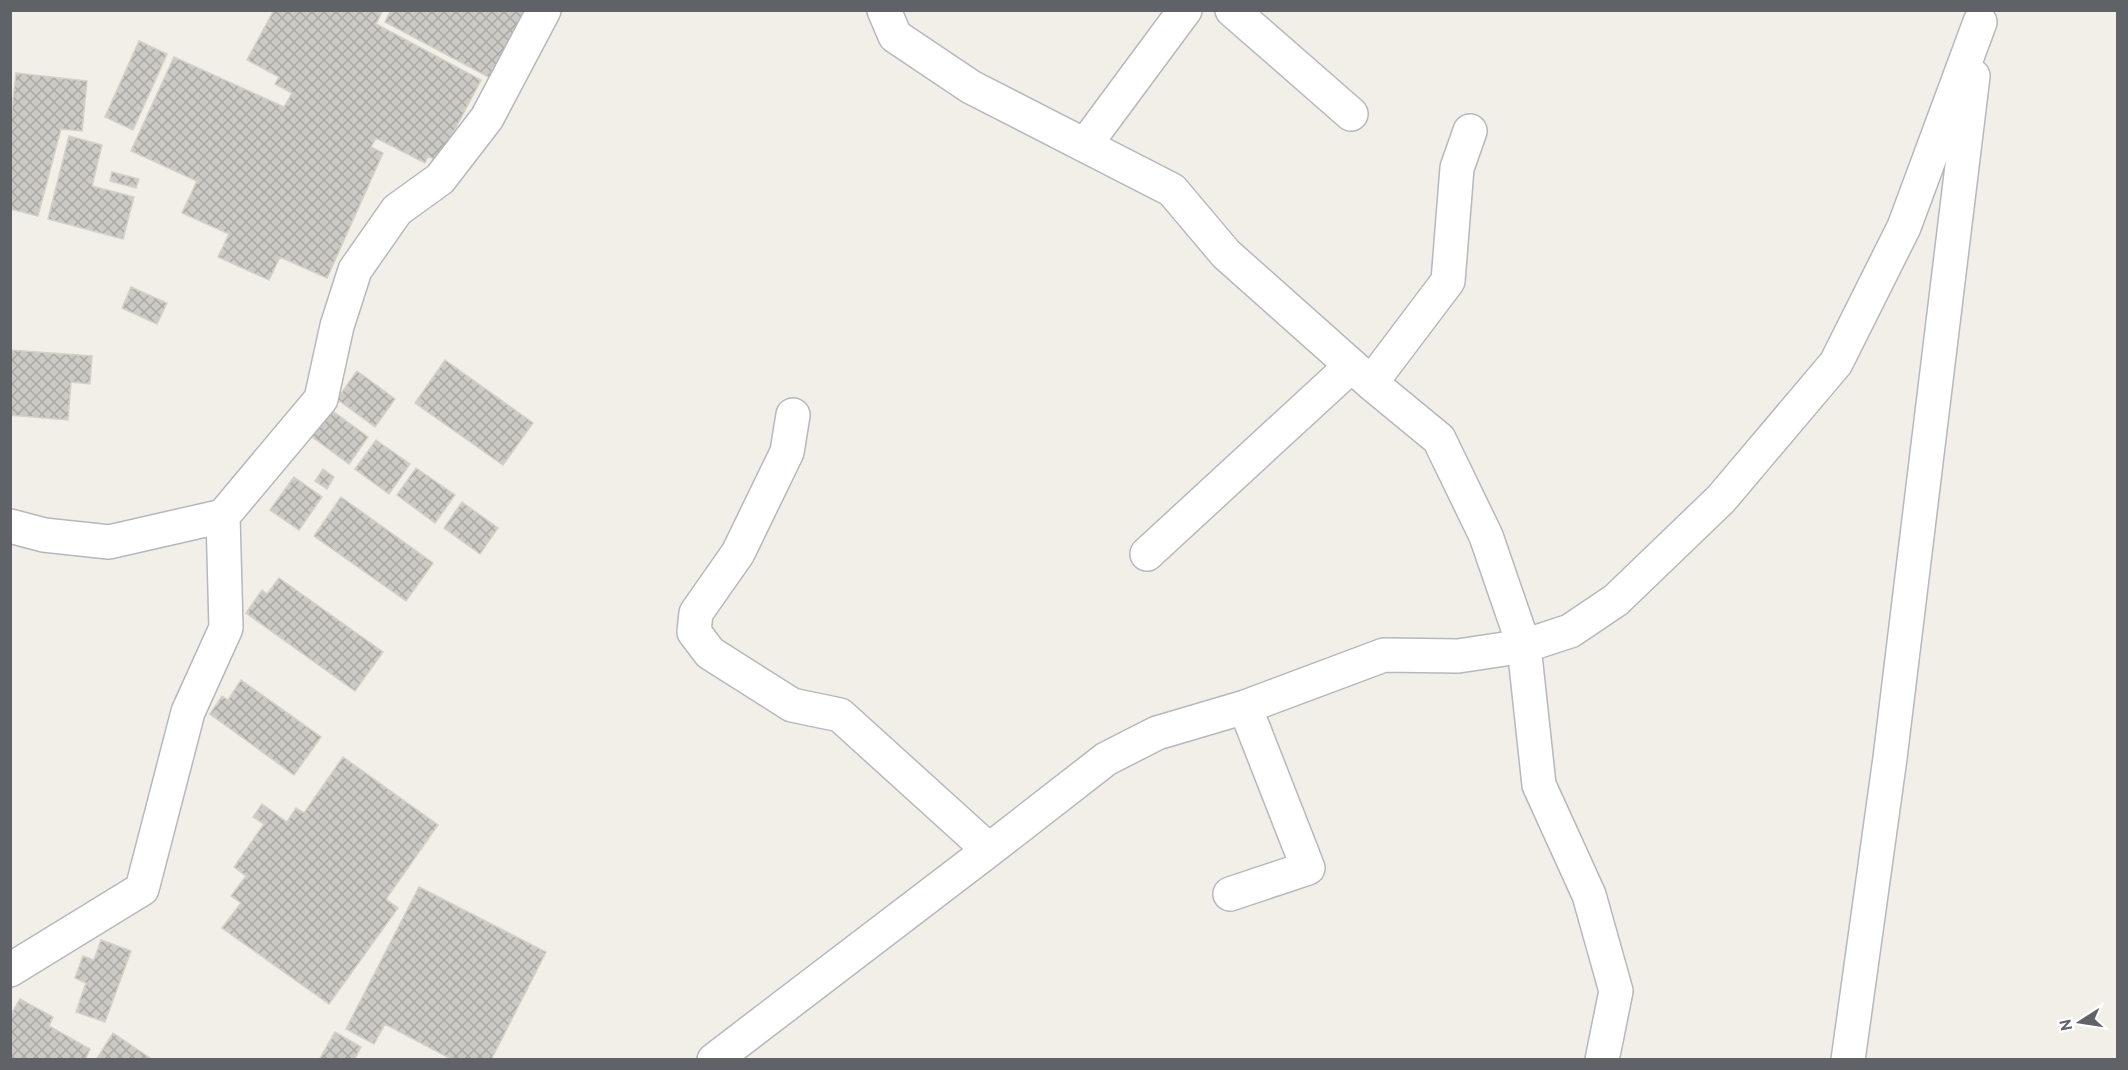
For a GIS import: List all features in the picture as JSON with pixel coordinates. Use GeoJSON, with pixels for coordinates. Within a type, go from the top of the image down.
{"type":"FeatureCollection","features":[{"type":"Feature","properties":{"kind":"street"},"geometry":{"type":"LineString","coordinates":[[10,526],[44,535],[109,542],[223,516],[321,399],[337,326],[354,270],[398,210],[440,179],[488,118],[544,10]]}},
{"type":"Feature","properties":{"kind":"street"},"geometry":{"type":"LineString","coordinates":[[884,10],[895,36],[971,87],[1172,190],[1226,254],[1361,375],[1439,439],[1486,536],[1524,646],[1539,785],[1589,895],[1616,991],[1602,1059]]}},
{"type":"Feature","properties":{"kind":"street"},"geometry":{"type":"LineString","coordinates":[[1085,145],[1185,10]]}},
{"type":"Feature","properties":{"kind":"street"},"geometry":{"type":"LineString","coordinates":[[1232,10],[1351,114]]}},
{"type":"Feature","properties":{"kind":"street"},"geometry":{"type":"LineString","coordinates":[[714,1059],[1106,759],[1157,733],[1245,707],[1384,655],[1458,656],[1524,646],[1570,631],[1616,600],[1721,500],[1836,363],[1904,227],[1981,16]]}},
{"type":"Feature","properties":{"kind":"street"},"geometry":{"type":"LineString","coordinates":[[1848,1059],[1890,758],[1981,16]]}},
{"type":"Feature","properties":{"kind":"street"},"geometry":{"type":"LineString","coordinates":[[1147,554],[1361,375],[1448,281],[1457,168],[1470,131]]}},
{"type":"Feature","properties":{"kind":"street"},"geometry":{"type":"LineString","coordinates":[[793,415],[787,452],[738,554],[696,613],[694,632],[710,653],[792,705],[840,715],[989,850]]}},
{"type":"Feature","properties":{"kind":"street"},"geometry":{"type":"LineString","coordinates":[[10,970],[142,889],[188,712],[226,628],[223,516]]}},
{"type":"Feature","properties":{"kind":"street"},"geometry":{"type":"LineString","coordinates":[[1230,894],[1308,868],[1245,707]]}},
{"type":"Feature","properties":{"kind":"building"},"geometry":{"type":"Polygon","coordinates":[[[274,10],[383,10],[376,24],[481,80],[438,161],[428,156],[425,163],[376,138],[371,147],[383,153],[327,278],[280,257],[269,280],[218,257],[229,234],[182,213],[197,181],[131,151],[174,57],[284,107],[292,93],[275,84],[279,77],[247,60],[274,10]]]}},
{"type":"Feature","properties":{"kind":"building"},"geometry":{"type":"Polygon","coordinates":[[[391,10],[531,10],[494,80],[385,22],[391,10]]]}},
{"type":"Feature","properties":{"kind":"building"},"geometry":{"type":"Polygon","coordinates":[[[139,41],[167,54],[133,130],[105,117],[139,41]]]}},
{"type":"Feature","properties":{"kind":"building"},"geometry":{"type":"Polygon","coordinates":[[[16,73],[87,81],[82,131],[61,129],[38,216],[10,209],[10,125],[16,73]]]}},
{"type":"Feature","properties":{"kind":"building"},"geometry":{"type":"Polygon","coordinates":[[[69,136],[102,145],[92,186],[134,197],[123,239],[48,219],[69,136]]]}},
{"type":"Feature","properties":{"kind":"building"},"geometry":{"type":"Polygon","coordinates":[[[112,172],[139,179],[136,188],[110,181],[112,172]]]}},
{"type":"Feature","properties":{"kind":"building"},"geometry":{"type":"Polygon","coordinates":[[[131,287],[167,303],[157,324],[122,308],[131,287]]]}},
{"type":"Feature","properties":{"kind":"building"},"geometry":{"type":"Polygon","coordinates":[[[10,350],[92,356],[90,384],[71,382],[68,420],[10,415],[10,350]]]}},
{"type":"Feature","properties":{"kind":"building"},"geometry":{"type":"Polygon","coordinates":[[[445,360],[533,423],[503,465],[415,403],[445,360]]]}},
{"type":"Feature","properties":{"kind":"building"},"geometry":{"type":"Polygon","coordinates":[[[357,371],[395,399],[375,427],[337,399],[357,371]]]}},
{"type":"Feature","properties":{"kind":"building"},"geometry":{"type":"Polygon","coordinates":[[[330,409],[368,437],[349,464],[311,436],[330,409]]]}},
{"type":"Feature","properties":{"kind":"building"},"geometry":{"type":"Polygon","coordinates":[[[376,440],[410,464],[389,494],[355,469],[376,440]]]}},
{"type":"Feature","properties":{"kind":"building"},"geometry":{"type":"Polygon","coordinates":[[[416,468],[455,495],[435,523],[397,495],[416,468]]]}},
{"type":"Feature","properties":{"kind":"building"},"geometry":{"type":"Polygon","coordinates":[[[323,469],[334,477],[327,489],[315,481],[323,469]]]}},
{"type":"Feature","properties":{"kind":"building"},"geometry":{"type":"Polygon","coordinates":[[[294,477],[322,497],[299,530],[270,510],[294,477]]]}},
{"type":"Feature","properties":{"kind":"building"},"geometry":{"type":"Polygon","coordinates":[[[341,497],[433,563],[406,601],[314,536],[341,497]]]}},
{"type":"Feature","properties":{"kind":"building"},"geometry":{"type":"Polygon","coordinates":[[[462,502],[498,528],[480,554],[444,528],[462,502]]]}},
{"type":"Feature","properties":{"kind":"building"},"geometry":{"type":"Polygon","coordinates":[[[279,578],[383,652],[355,691],[246,613],[262,590],[267,594],[279,578]]]}},
{"type":"Feature","properties":{"kind":"building"},"geometry":{"type":"Polygon","coordinates":[[[241,680],[321,737],[294,775],[210,714],[222,696],[228,700],[241,680]]]}},
{"type":"Feature","properties":{"kind":"building"},"geometry":{"type":"Polygon","coordinates":[[[343,757],[438,825],[386,899],[398,908],[329,1004],[222,928],[241,903],[231,896],[246,876],[234,867],[264,824],[253,817],[262,804],[287,822],[296,808],[304,813],[343,757]]]}},
{"type":"Feature","properties":{"kind":"building"},"geometry":{"type":"Polygon","coordinates":[[[419,887],[546,952],[491,1060],[453,1060],[385,1024],[374,1044],[346,1029],[419,887]]]}},
{"type":"Feature","properties":{"kind":"building"},"geometry":{"type":"Polygon","coordinates":[[[101,940],[131,951],[105,1022],[76,1012],[86,983],[75,978],[83,956],[94,960],[101,940]]]}},
{"type":"Feature","properties":{"kind":"building"},"geometry":{"type":"Polygon","coordinates":[[[20,999],[53,1017],[49,1026],[90,1049],[85,1060],[10,1060],[10,1016],[20,999]]]}},
{"type":"Feature","properties":{"kind":"building"},"geometry":{"type":"Polygon","coordinates":[[[335,1032],[361,1047],[354,1060],[319,1060],[335,1032]]]}},
{"type":"Feature","properties":{"kind":"building"},"geometry":{"type":"Polygon","coordinates":[[[113,1033],[153,1060],[96,1060],[113,1033]]]}}]}
